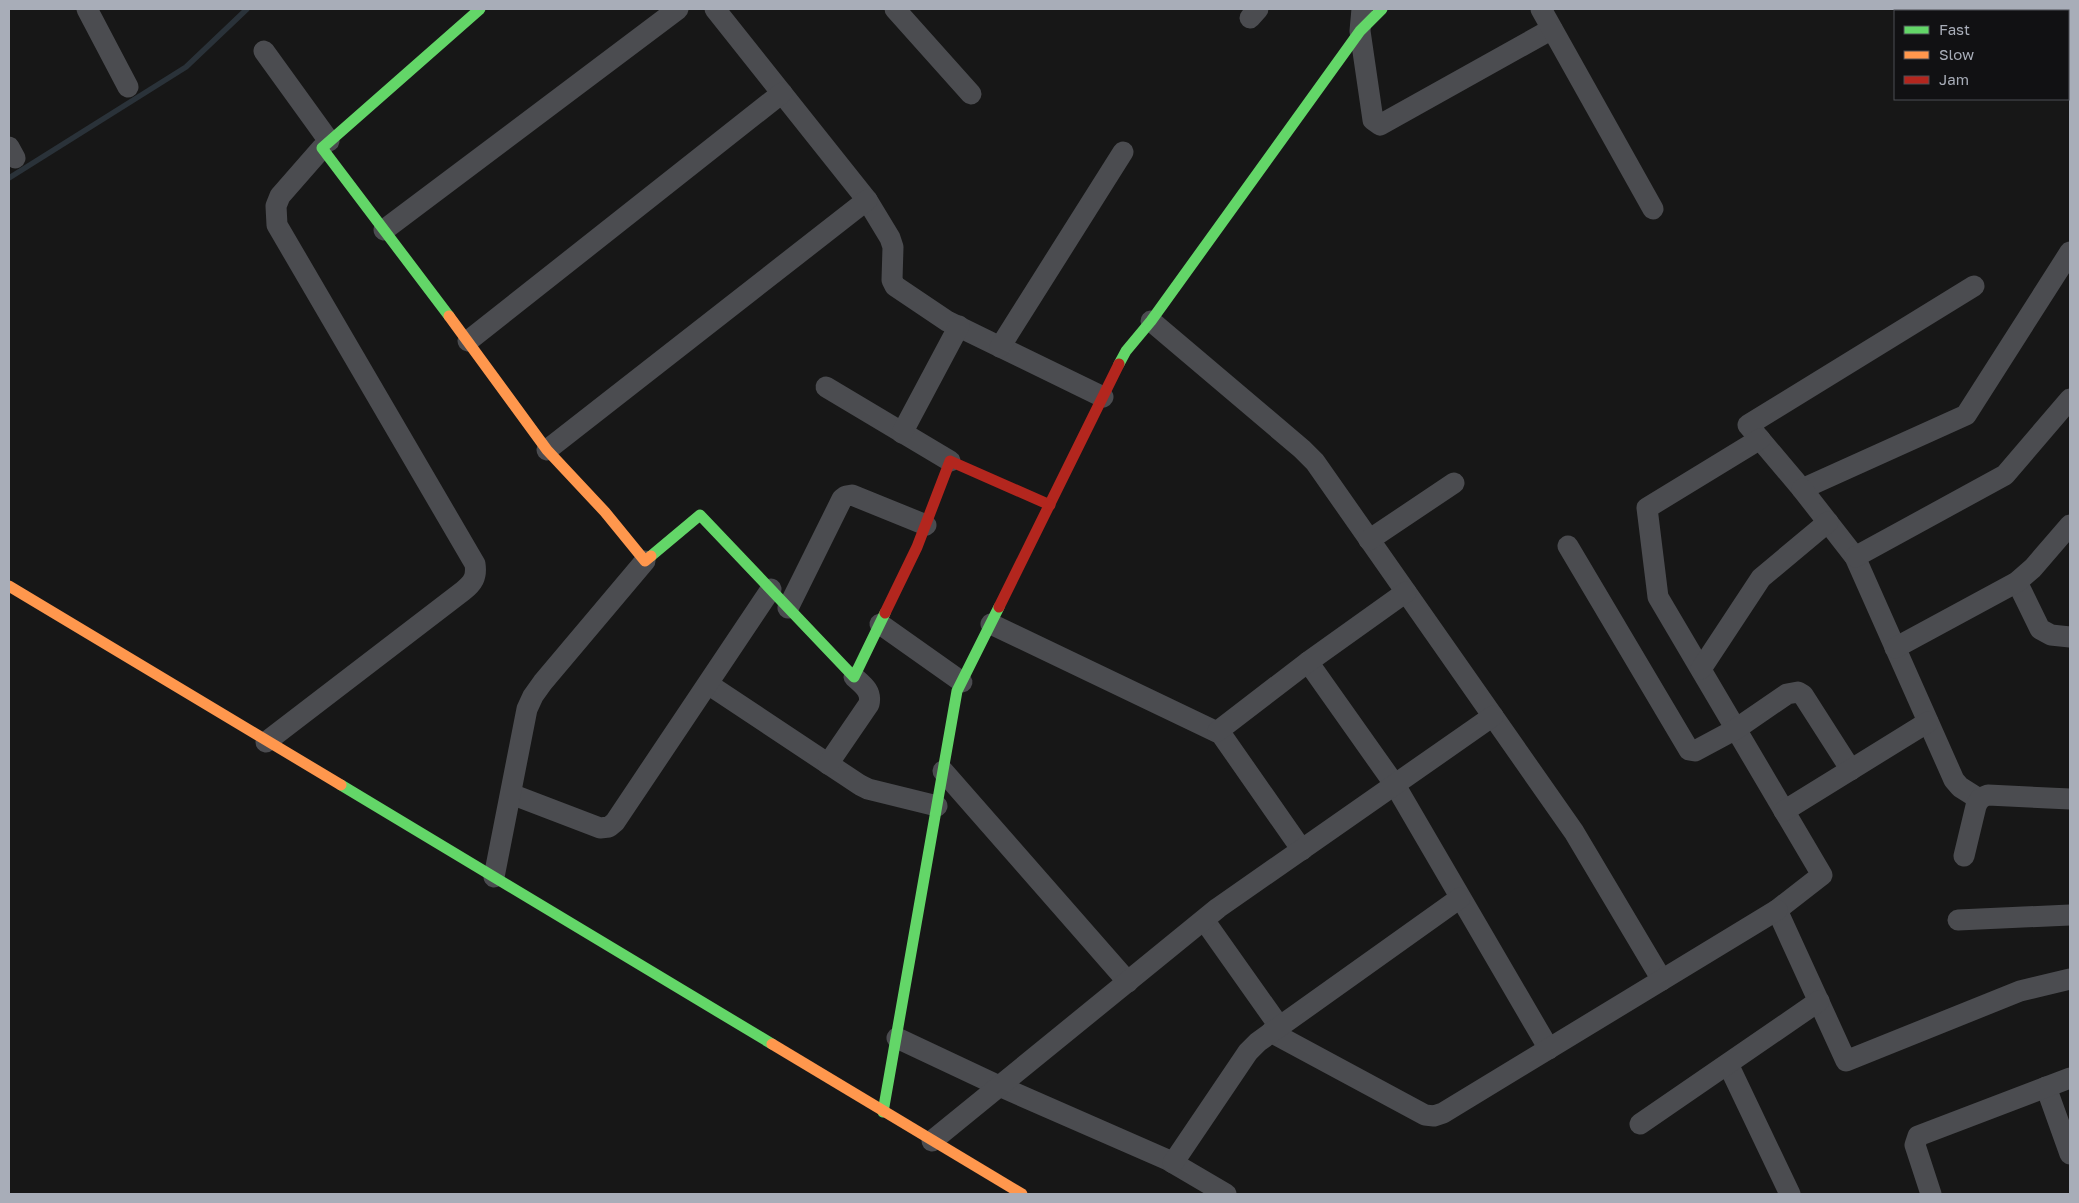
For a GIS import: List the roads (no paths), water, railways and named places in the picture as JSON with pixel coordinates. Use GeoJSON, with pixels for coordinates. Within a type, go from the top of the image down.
{"type":"FeatureCollection","features":[{"type":"Feature","properties":{"kind":"main road"},"geometry":{"type":"LineString","coordinates":[[480,9],[326,144],[384,230],[547,450],[605,512],[638,554],[700,515],[854,677],[917,547],[950,461],[1050,505]]}},
{"type":"Feature","properties":{"kind":"main road"},"geometry":{"type":"LineString","coordinates":[[883,1112],[957,691],[1126,352],[1151,321],[1360,31],[1382,9]]}},
{"type":"Feature","properties":{"kind":"main road"},"geometry":{"type":"LineString","coordinates":[[9,586],[1022,1194]]}},
{"type":"Feature","properties":{"kind":"street"},"geometry":{"type":"LineString","coordinates":[[384,230],[678,9]]}},
{"type":"Feature","properties":{"kind":"street"},"geometry":{"type":"LineString","coordinates":[[715,9],[867,200],[890,238],[893,247],[892,280],[895,286],[958,326],[1104,398]]}},
{"type":"Feature","properties":{"kind":"street"},"geometry":{"type":"LineString","coordinates":[[895,9],[971,94]]}},
{"type":"Feature","properties":{"kind":"street"},"geometry":{"type":"LineString","coordinates":[[1362,9],[1360,31],[1373,120],[1380,125],[1552,29]]}},
{"type":"Feature","properties":{"kind":"street"},"geometry":{"type":"LineString","coordinates":[[1541,9],[1653,209]]}},
{"type":"Feature","properties":{"kind":"street"},"geometry":{"type":"LineString","coordinates":[[93,11],[128,87]]}},
{"type":"Feature","properties":{"kind":"street"},"geometry":{"type":"LineString","coordinates":[[264,51],[326,144],[280,196],[276,206],[278,226],[475,564],[476,574],[472,584],[266,742]]}},
{"type":"Feature","properties":{"kind":"street"},"geometry":{"type":"LineString","coordinates":[[468,341],[782,93]]}},
{"type":"Feature","properties":{"kind":"street"},"geometry":{"type":"LineString","coordinates":[[1000,347],[1123,152]]}},
{"type":"Feature","properties":{"kind":"street"},"geometry":{"type":"LineString","coordinates":[[547,450],[867,200]]}},
{"type":"Feature","properties":{"kind":"street"},"geometry":{"type":"LineString","coordinates":[[1802,489],[1966,415],[2070,252]]}},
{"type":"Feature","properties":{"kind":"street"},"geometry":{"type":"LineString","coordinates":[[1974,286],[1748,425],[1802,489],[1855,557],[1954,780],[1960,787],[1979,799]]}},
{"type":"Feature","properties":{"kind":"street"},"geometry":{"type":"LineString","coordinates":[[1151,321],[1309,456],[1581,842],[1662,980]]}},
{"type":"Feature","properties":{"kind":"street"},"geometry":{"type":"LineString","coordinates":[[902,432],[958,326]]}},
{"type":"Feature","properties":{"kind":"street"},"geometry":{"type":"LineString","coordinates":[[826,387],[950,461]]}},
{"type":"Feature","properties":{"kind":"street"},"geometry":{"type":"LineString","coordinates":[[1855,557],[1995,483],[2005,475],[2070,400]]}},
{"type":"Feature","properties":{"kind":"street"},"geometry":{"type":"LineString","coordinates":[[1204,920],[1275,1029],[1425,1115],[1434,1116],[1443,1113],[1777,910],[1822,875],[1658,597],[1648,508],[1760,439]]}},
{"type":"Feature","properties":{"kind":"street"},"geometry":{"type":"LineString","coordinates":[[1369,540],[1454,483]]}},
{"type":"Feature","properties":{"kind":"street"},"geometry":{"type":"LineString","coordinates":[[788,608],[842,499],[846,496],[852,495],[926,525]]}},
{"type":"Feature","properties":{"kind":"street"},"geometry":{"type":"LineString","coordinates":[[1701,670],[1761,578],[1828,522]]}},
{"type":"Feature","properties":{"kind":"street"},"geometry":{"type":"LineString","coordinates":[[1895,648],[2017,582],[2033,568],[2070,526]]}},
{"type":"Feature","properties":{"kind":"street"},"geometry":{"type":"LineString","coordinates":[[1568,546],[1689,750],[1695,751],[1736,729],[1787,694],[1798,692],[1803,695],[1851,770]]}},
{"type":"Feature","properties":{"kind":"street"},"geometry":{"type":"LineString","coordinates":[[494,877],[527,709],[543,682],[638,554]]}},
{"type":"Feature","properties":{"kind":"street"},"geometry":{"type":"LineString","coordinates":[[2017,582],[2040,629],[2052,635],[2070,637]]}},
{"type":"Feature","properties":{"kind":"street"},"geometry":{"type":"LineString","coordinates":[[511,794],[600,828],[609,827],[620,817],[771,589]]}},
{"type":"Feature","properties":{"kind":"street"},"geometry":{"type":"LineString","coordinates":[[1218,731],[1308,662],[1406,592]]}},
{"type":"Feature","properties":{"kind":"street"},"geometry":{"type":"LineString","coordinates":[[880,624],[962,682]]}},
{"type":"Feature","properties":{"kind":"street"},"geometry":{"type":"LineString","coordinates":[[991,624],[1218,731],[1226,738],[1302,850]]}},
{"type":"Feature","properties":{"kind":"street"},"geometry":{"type":"LineString","coordinates":[[1308,662],[1394,785],[1549,1049]]}},
{"type":"Feature","properties":{"kind":"street"},"geometry":{"type":"LineString","coordinates":[[828,764],[869,704],[870,697],[868,691],[854,677]]}},
{"type":"Feature","properties":{"kind":"street"},"geometry":{"type":"LineString","coordinates":[[708,684],[868,789],[937,806]]}},
{"type":"Feature","properties":{"kind":"street"},"geometry":{"type":"LineString","coordinates":[[932,1141],[1204,920],[1493,716]]}},
{"type":"Feature","properties":{"kind":"street"},"geometry":{"type":"LineString","coordinates":[[1784,811],[1928,722]]}},
{"type":"Feature","properties":{"kind":"street"},"geometry":{"type":"LineString","coordinates":[[943,771],[1128,982]]}},
{"type":"Feature","properties":{"kind":"street"},"geometry":{"type":"LineString","coordinates":[[1979,799],[1988,795],[2070,799]]}},
{"type":"Feature","properties":{"kind":"street"},"geometry":{"type":"LineString","coordinates":[[1964,856],[1979,799]]}},
{"type":"Feature","properties":{"kind":"street"},"geometry":{"type":"LineString","coordinates":[[1173,1163],[1248,1052],[1275,1029],[1460,898]]}},
{"type":"Feature","properties":{"kind":"street"},"geometry":{"type":"LineString","coordinates":[[1777,910],[1846,1062],[2020,991],[2070,979]]}},
{"type":"Feature","properties":{"kind":"street"},"geometry":{"type":"LineString","coordinates":[[1958,920],[2070,915]]}},
{"type":"Feature","properties":{"kind":"street"},"geometry":{"type":"LineString","coordinates":[[1640,1124],[1819,1001]]}},
{"type":"Feature","properties":{"kind":"street"},"geometry":{"type":"LineString","coordinates":[[897,1038],[999,1086],[1173,1163],[1226,1194]]}},
{"type":"Feature","properties":{"kind":"street"},"geometry":{"type":"LineString","coordinates":[[1728,1064],[1790,1194]]}},
{"type":"Feature","properties":{"kind":"street"},"geometry":{"type":"LineString","coordinates":[[1931,1194],[1914,1145],[1918,1136],[2070,1078]]}},
{"type":"Feature","properties":{"kind":"street"},"geometry":{"type":"LineString","coordinates":[[2046,1087],[2070,1154]]}},
{"type":"Feature","properties":{"kind":"waterway"},"geometry":{"type":"LineString","coordinates":[[9,178],[186,67],[247,9]]}}]}
